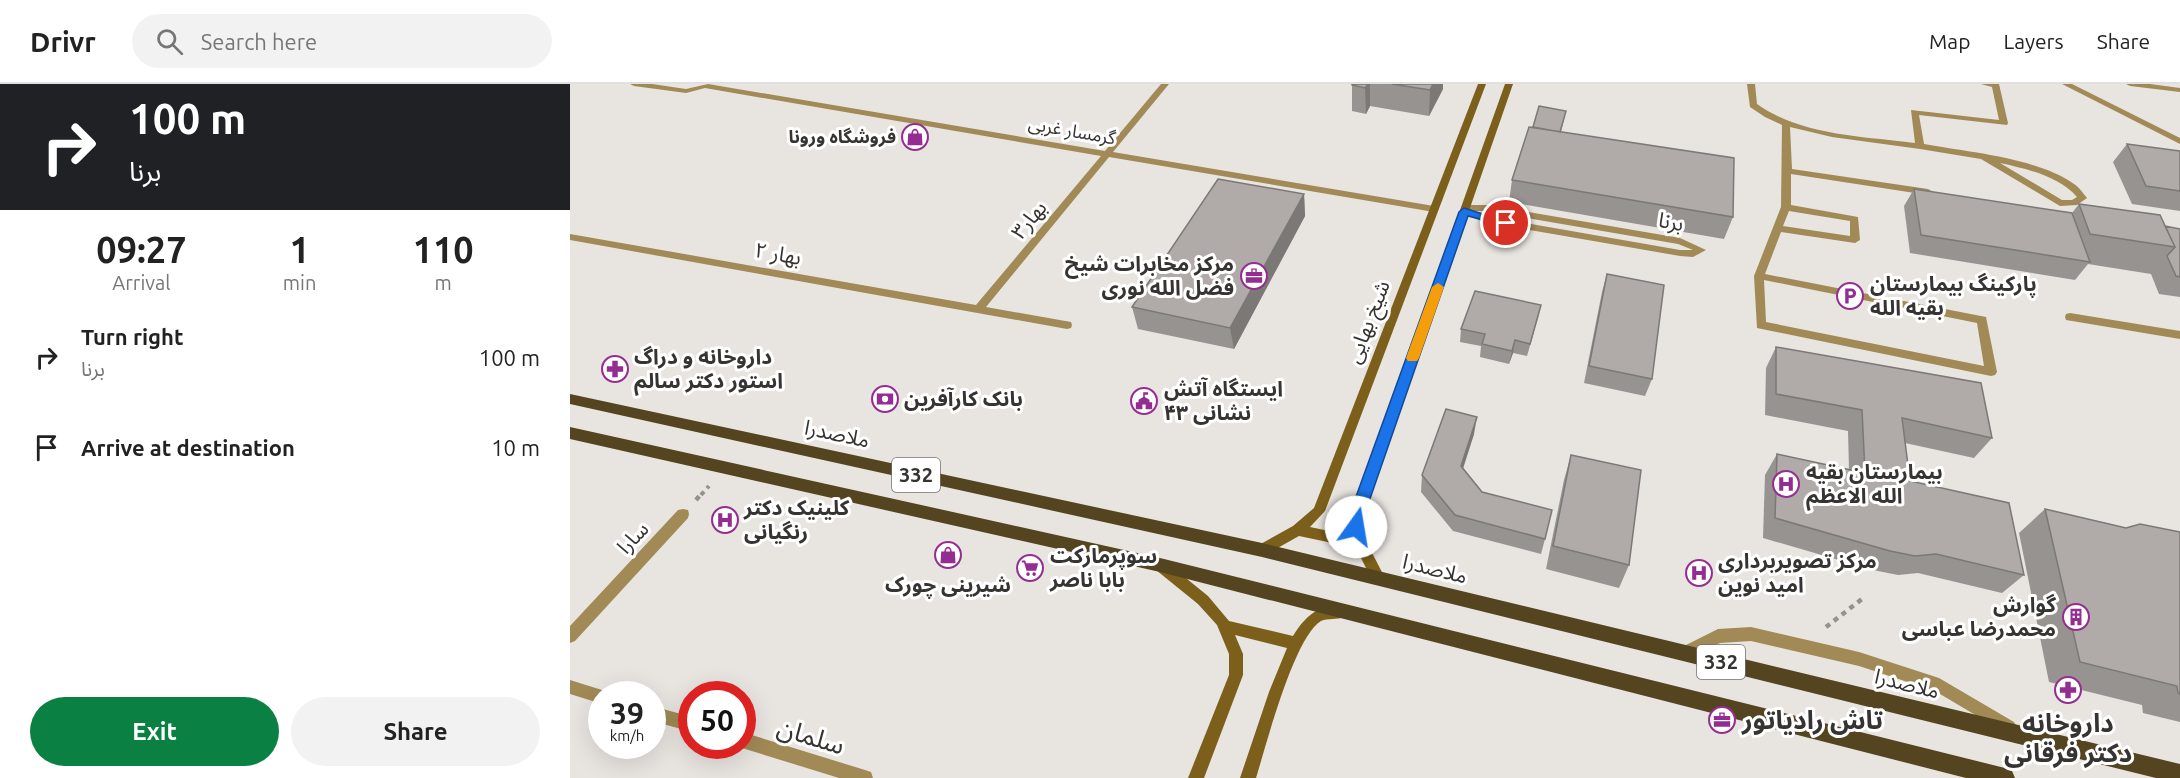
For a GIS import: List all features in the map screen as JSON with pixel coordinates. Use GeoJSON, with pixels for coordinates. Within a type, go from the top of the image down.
{"type":"FeatureCollection","features":[{"type":"Feature","properties":{"kind":"main road","name":"شیخ بهایی"},"geometry":{"type":"LineString","coordinates":[[1262,550],[1298,530],[1319,511],[1482,84]]}},
{"type":"Feature","properties":{"kind":"main road"},"geometry":{"type":"LineString","coordinates":[[1378,578],[1360,543],[1357,516],[1509,84]]}},
{"type":"Feature","properties":{"kind":"main road","name":"ملاصدرا"},"geometry":{"type":"LineString","coordinates":[[570,399],[1262,550],[2180,774]]}},
{"type":"Feature","properties":{"kind":"main road","name":"332"},"geometry":{"type":"LineString","coordinates":[[570,433],[1160,565],[2005,778]]}},
{"type":"Feature","properties":{"kind":"main road"},"geometry":{"type":"LineString","coordinates":[[1298,530],[1360,543]]}},
{"type":"Feature","properties":{"kind":"main road"},"geometry":{"type":"LineString","coordinates":[[1160,565],[1203,600],[1227,627],[1236,654],[1236,675],[1196,778]]}},
{"type":"Feature","properties":{"kind":"main road"},"geometry":{"type":"LineString","coordinates":[[1248,778],[1296,643],[1316,618],[1326,613],[1354,614]]}},
{"type":"Feature","properties":{"kind":"main road"},"geometry":{"type":"LineString","coordinates":[[1227,627],[1296,643]]}},
{"type":"Feature","properties":{"kind":"street","name":"گرمسار غربی"},"geometry":{"type":"LineString","coordinates":[[634,84],[686,91],[704,85],[1434,209]]}},
{"type":"Feature","properties":{"kind":"street"},"geometry":{"type":"LineString","coordinates":[[739,92],[750,84]]}},
{"type":"Feature","properties":{"kind":"street","name":"بهار۳"},"geometry":{"type":"LineString","coordinates":[[979,309],[1165,84]]}},
{"type":"Feature","properties":{"kind":"street"},"geometry":{"type":"LineString","coordinates":[[1751,84],[1753,105],[1761,112],[1786,125],[1920,146],[1984,158],[2015,164],[2065,179],[2079,190],[2082,198],[2074,203],[2060,203],[1984,158]]}},
{"type":"Feature","properties":{"kind":"street"},"geometry":{"type":"LineString","coordinates":[[1920,146],[1914,112],[2004,123],[1996,85],[1985,84]]}},
{"type":"Feature","properties":{"kind":"street"},"geometry":{"type":"LineString","coordinates":[[2066,84],[2180,141]]}},
{"type":"Feature","properties":{"kind":"street"},"geometry":{"type":"LineString","coordinates":[[2130,84],[2180,90]]}},
{"type":"Feature","properties":{"kind":"street"},"geometry":{"type":"LineString","coordinates":[[1759,276],[1982,320],[1991,372],[1761,325],[1759,276],[1786,207],[1786,125]]}},
{"type":"Feature","properties":{"kind":"street"},"geometry":{"type":"LineString","coordinates":[[1787,171],[1935,194]]}},
{"type":"Feature","properties":{"kind":"street"},"geometry":{"type":"LineString","coordinates":[[1777,228],[1855,240],[1855,219],[1786,207]]}},
{"type":"Feature","properties":{"kind":"street","name":"برنا"},"geometry":{"type":"LineString","coordinates":[[1487,208],[1680,241],[1701,250],[1693,254],[1680,253],[1484,219],[1465,210],[1487,208]]}},
{"type":"Feature","properties":{"kind":"street","name":"بهار ۲"},"geometry":{"type":"LineString","coordinates":[[570,237],[1067,325]]}},
{"type":"Feature","properties":{"kind":"street"},"geometry":{"type":"LineString","coordinates":[[2070,316],[2180,335]]}},
{"type":"Feature","properties":{"kind":"street","name":"سارا"},"geometry":{"type":"LineString","coordinates":[[570,636],[683,514]]}},
{"type":"Feature","properties":{"kind":"street"},"geometry":{"type":"LineString","coordinates":[[1685,653],[1718,636],[1741,633],[1859,659],[1939,685],[2023,736]]}},
{"type":"Feature","properties":{"kind":"street"},"geometry":{"type":"LineString","coordinates":[[570,687],[588,693]]}},
{"type":"Feature","properties":{"kind":"street","name":"سلمان"},"geometry":{"type":"LineString","coordinates":[[756,744],[865,778]]}},
{"type":"Feature","properties":{"kind":"path"},"geometry":{"type":"LineString","coordinates":[[683,514],[726,468]]}},
{"type":"Feature","properties":{"kind":"building"},"geometry":{"type":"Polygon","coordinates":[[[1352,84],[1368,84],[1365,88],[1352,84]]]}},
{"type":"Feature","properties":{"kind":"building"},"geometry":{"type":"Polygon","coordinates":[[[1392,84],[1433,84],[1430,90],[1392,84]]]}},
{"type":"Feature","properties":{"kind":"building"},"geometry":{"type":"Polygon","coordinates":[[[1539,106],[1566,111],[1560,132],[1533,127],[1539,106]]]}},
{"type":"Feature","properties":{"kind":"building"},"geometry":{"type":"Polygon","coordinates":[[[1529,127],[1734,158],[1733,217],[1512,180],[1529,127]]]}},
{"type":"Feature","properties":{"kind":"building"},"geometry":{"type":"Polygon","coordinates":[[[2127,144],[2180,151],[2180,191],[2146,186],[2127,144]]]}},
{"type":"Feature","properties":{"kind":"building"},"geometry":{"type":"Polygon","coordinates":[[[1218,179],[1304,194],[1230,328],[1132,307],[1218,179]]]}},
{"type":"Feature","properties":{"kind":"building"},"geometry":{"type":"Polygon","coordinates":[[[1914,189],[2072,213],[2090,262],[1921,235],[1914,189]]]}},
{"type":"Feature","properties":{"kind":"building"},"geometry":{"type":"Polygon","coordinates":[[[2079,204],[2160,215],[2175,247],[2090,234],[2079,204]]]}},
{"type":"Feature","properties":{"kind":"building"},"geometry":{"type":"Polygon","coordinates":[[[2165,226],[2180,229],[2180,277],[2176,276],[2167,256],[2175,247],[2165,226]]]}},
{"type":"Feature","properties":{"kind":"building"},"geometry":{"type":"Polygon","coordinates":[[[1607,274],[1664,285],[1652,379],[1589,366],[1607,274]]]}},
{"type":"Feature","properties":{"kind":"building"},"geometry":{"type":"Polygon","coordinates":[[[1475,291],[1541,305],[1530,344],[1515,340],[1512,351],[1482,344],[1485,334],[1461,329],[1475,291]]]}},
{"type":"Feature","properties":{"kind":"building"},"geometry":{"type":"Polygon","coordinates":[[[1776,347],[1981,383],[1992,438],[1902,418],[1910,481],[2009,503],[2024,575],[1936,554],[1915,556],[1890,551],[1775,518],[1777,454],[1865,473],[1862,410],[1776,394],[1776,347]]]}},
{"type":"Feature","properties":{"kind":"building"},"geometry":{"type":"Polygon","coordinates":[[[1446,409],[1477,417],[1461,466],[1482,492],[1552,510],[1545,539],[1455,515],[1422,475],[1446,409]]]}},
{"type":"Feature","properties":{"kind":"building"},"geometry":{"type":"Polygon","coordinates":[[[1571,455],[1641,470],[1629,565],[1553,546],[1571,455]]]}},
{"type":"Feature","properties":{"kind":"building"},"geometry":{"type":"Polygon","coordinates":[[[2045,509],[2126,528],[2140,524],[2180,532],[2180,694],[2177,686],[2080,662],[2045,509]]]}},
{"type":"Feature","properties":{"kind":"slow traffic"},"geometry":{"type":"LineString","coordinates":[[1413,358],[1438,287]]}},
{"type":"Feature","properties":{"kind":"place","name":"فروشگاه ورونا"},"geometry":{"type":"Point","coordinates":[915,137]}},
{"type":"Feature","properties":{"kind":"place","name":"مرکز مخابرات شیخ فضل الله نوری"},"geometry":{"type":"Point","coordinates":[1254,276]}},
{"type":"Feature","properties":{"kind":"place","name":"پارکینگ بیمارستان بقیه الله"},"geometry":{"type":"Point","coordinates":[1850,296]}},
{"type":"Feature","properties":{"kind":"place","name":"داروخانه و دراگ استور دکتر سالم"},"geometry":{"type":"Point","coordinates":[615,369]}},
{"type":"Feature","properties":{"kind":"place","name":"بانک کارآفرین"},"geometry":{"type":"Point","coordinates":[885,399]}},
{"type":"Feature","properties":{"kind":"place","name":"ایستگاه آتش نشانی ۴۳"},"geometry":{"type":"Point","coordinates":[1144,401]}},
{"type":"Feature","properties":{"kind":"place","name":"بیمارستان بقیه الله الاعظم"},"geometry":{"type":"Point","coordinates":[1786,484]}},
{"type":"Feature","properties":{"kind":"place","name":"کلینیک دکتر رنگیانی"},"geometry":{"type":"Point","coordinates":[725,520]}},
{"type":"Feature","properties":{"kind":"place","name":"شیرینی چورک"},"geometry":{"type":"Point","coordinates":[948,555]}},
{"type":"Feature","properties":{"kind":"place","name":"سوپرمارکت بابا ناصر"},"geometry":{"type":"Point","coordinates":[1030,568]}},
{"type":"Feature","properties":{"kind":"place","name":"مرکز تصویربرداری امید نوین"},"geometry":{"type":"Point","coordinates":[1699,573]}},
{"type":"Feature","properties":{"kind":"place","name":"گوارش محمدرضا عباسی"},"geometry":{"type":"Point","coordinates":[2076,617]}},
{"type":"Feature","properties":{"kind":"place","name":"داروخانه دکتر فرقانی"},"geometry":{"type":"Point","coordinates":[2068,690]}},
{"type":"Feature","properties":{"kind":"place","name":"تاش رادیاتور"},"geometry":{"type":"Point","coordinates":[1722,720]}},
{"type":"Feature","properties":{"kind":"route"},"geometry":{"type":"LineString","coordinates":[[1356,527],[1357,516],[1464,212],[1506,223]]}}]}
